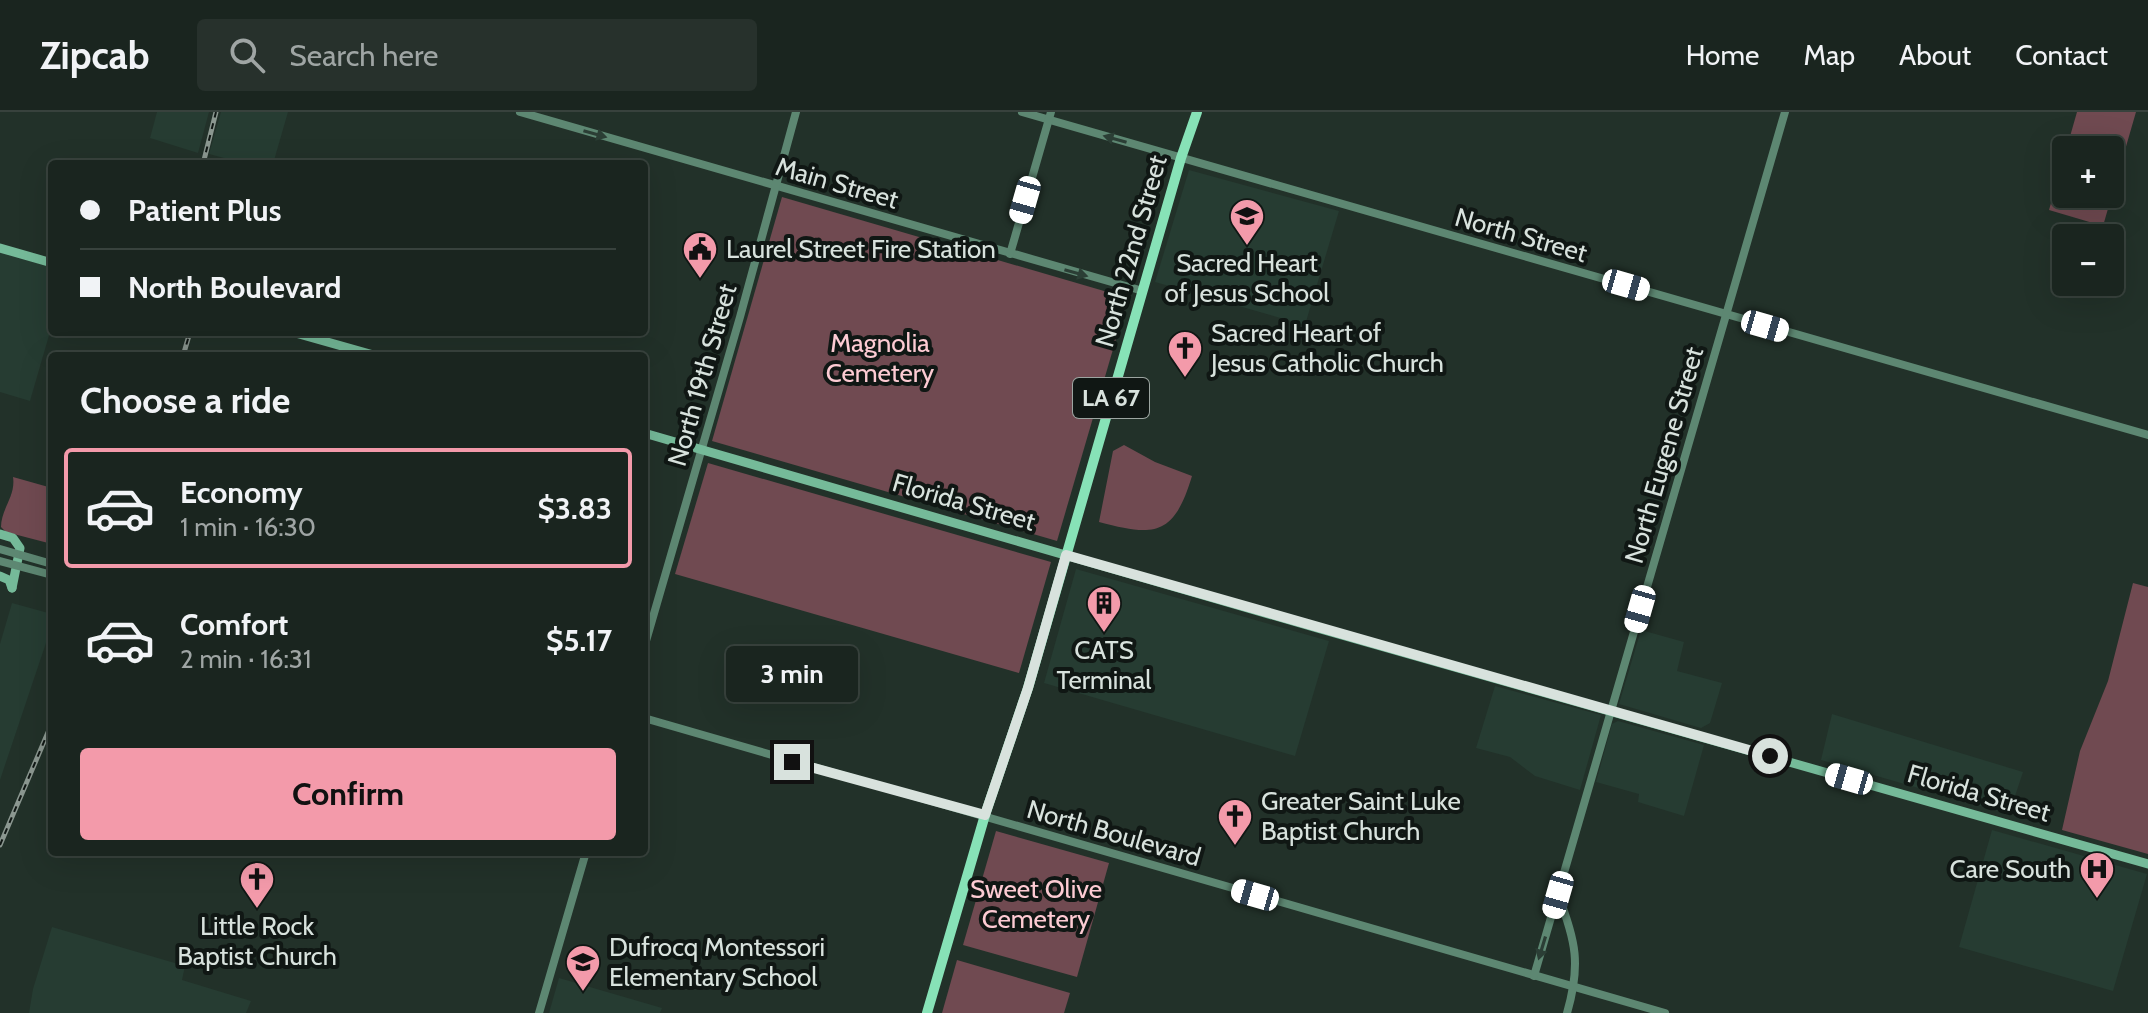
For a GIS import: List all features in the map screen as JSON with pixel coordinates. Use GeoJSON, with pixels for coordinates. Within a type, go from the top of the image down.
{"type":"FeatureCollection","features":[{"type":"Feature","properties":{"kind":"main road","name":"North 22nd Street"},"geometry":{"type":"LineString","coordinates":[[985,815],[1028,688],[1181,158],[1197,112]]}},
{"type":"Feature","properties":{"kind":"main road"},"geometry":{"type":"LineString","coordinates":[[0,248],[48,262]]}},
{"type":"Feature","properties":{"kind":"main road"},"geometry":{"type":"LineString","coordinates":[[306,336],[363,352]]}},
{"type":"Feature","properties":{"kind":"main road","name":"Florida Street"},"geometry":{"type":"LineString","coordinates":[[648,434],[2148,864]]}},
{"type":"Feature","properties":{"kind":"main road"},"geometry":{"type":"LineString","coordinates":[[0,534],[16,540],[21,551],[12,588],[9,580],[0,576]]}},
{"type":"Feature","properties":{"kind":"main road","name":"LA 67"},"geometry":{"type":"LineString","coordinates":[[927,1013],[985,815]]}},
{"type":"Feature","properties":{"kind":"street","name":"Main Street"},"geometry":{"type":"LineString","coordinates":[[520,112],[1143,291]]}},
{"type":"Feature","properties":{"kind":"street","name":"North 19th Street"},"geometry":{"type":"LineString","coordinates":[[648,634],[796,112]]}},
{"type":"Feature","properties":{"kind":"street","name":"North Street"},"geometry":{"type":"LineString","coordinates":[[1022,112],[1050,116],[1181,158],[2148,435]]}},
{"type":"Feature","properties":{"kind":"street","name":"North Eugene Street"},"geometry":{"type":"LineString","coordinates":[[1534,976],[1785,112]]}},
{"type":"Feature","properties":{"kind":"street"},"geometry":{"type":"LineString","coordinates":[[1010,254],[1050,116]]}},
{"type":"Feature","properties":{"kind":"street"},"geometry":{"type":"LineString","coordinates":[[0,549],[48,563]]}},
{"type":"Feature","properties":{"kind":"street"},"geometry":{"type":"LineString","coordinates":[[0,561],[48,574]]}},
{"type":"Feature","properties":{"kind":"street","name":"North Boulevard"},"geometry":{"type":"LineString","coordinates":[[648,719],[1665,1013]]}},
{"type":"Feature","properties":{"kind":"street"},"geometry":{"type":"LineString","coordinates":[[539,1013],[585,856]]}},
{"type":"Feature","properties":{"kind":"street"},"geometry":{"type":"LineString","coordinates":[[1558,895],[1572,931],[1576,963],[1575,987],[1567,1013]]}},
{"type":"Feature","properties":{"kind":"shaded area"},"geometry":{"type":"Polygon","coordinates":[[[157,112],[209,112],[198,153],[150,138],[157,112]]]}},
{"type":"Feature","properties":{"kind":"shaded area"},"geometry":{"type":"Polygon","coordinates":[[[221,112],[288,112],[274,160],[232,160],[209,154],[221,112]]]}},
{"type":"Feature","properties":{"kind":"shaded area","name":"Sacred Heart of Jesus School"},"geometry":{"type":"Polygon","coordinates":[[[1189,170],[1339,211],[1305,325],[1155,282],[1189,170]]]}},
{"type":"Feature","properties":{"kind":"shaded area"},"geometry":{"type":"Polygon","coordinates":[[[0,248],[48,262],[49,336],[30,401],[0,392],[0,248]]]}},
{"type":"Feature","properties":{"kind":"shaded area"},"geometry":{"type":"Polygon","coordinates":[[[1076,569],[1329,641],[1295,756],[1044,683],[1076,569]]]}},
{"type":"Feature","properties":{"kind":"shaded area"},"geometry":{"type":"Polygon","coordinates":[[[12,603],[48,613],[48,637],[0,780],[0,644],[12,603]]]}},
{"type":"Feature","properties":{"kind":"shaded area"},"geometry":{"type":"Polygon","coordinates":[[[1641,630],[1684,642],[1677,671],[1722,683],[1710,723],[1701,728],[1619,704],[1641,630]]]}},
{"type":"Feature","properties":{"kind":"shaded area"},"geometry":{"type":"Polygon","coordinates":[[[1495,686],[1601,715],[1580,790],[1535,776],[1510,757],[1476,748],[1495,686]]]}},
{"type":"Feature","properties":{"kind":"shaded area"},"geometry":{"type":"Polygon","coordinates":[[[1832,714],[2023,772],[2009,814],[1821,760],[1832,714]]]}},
{"type":"Feature","properties":{"kind":"shaded area"},"geometry":{"type":"Polygon","coordinates":[[[1618,721],[1704,745],[1684,816],[1638,802],[1639,794],[1596,782],[1612,724],[1618,721]]]}},
{"type":"Feature","properties":{"kind":"shaded area"},"geometry":{"type":"Polygon","coordinates":[[[1992,830],[2147,874],[2113,991],[1959,947],[1992,830]]]}},
{"type":"Feature","properties":{"kind":"shaded area"},"geometry":{"type":"Polygon","coordinates":[[[52,927],[185,966],[182,980],[251,1001],[246,1013],[29,1013],[52,927]]]}},
{"type":"Feature","properties":{"kind":"shaded area","name":"Dufrocq Montessori Elementary School"},"geometry":{"type":"Polygon","coordinates":[[[559,978],[662,1008],[660,1013],[549,1013],[559,978]]]}},
{"type":"Feature","properties":{"kind":"green space"},"geometry":{"type":"Polygon","coordinates":[[[2077,112],[2136,112],[2124,153],[2124,136],[2070,136],[2077,112]]]}},
{"type":"Feature","properties":{"kind":"green space","name":"Magnolia Cemetery"},"geometry":{"type":"Polygon","coordinates":[[[782,197],[1128,298],[1057,541],[712,441],[782,197]]]}},
{"type":"Feature","properties":{"kind":"green space"},"geometry":{"type":"Polygon","coordinates":[[[2052,199],[2052,208],[2108,208],[2104,224],[2049,210],[2052,199]]]}},
{"type":"Feature","properties":{"kind":"green space"},"geometry":{"type":"Polygon","coordinates":[[[1124,445],[1155,462],[1192,476],[1178,511],[1160,527],[1135,530],[1099,522],[1113,451],[1124,445]]]}},
{"type":"Feature","properties":{"kind":"green space"},"geometry":{"type":"Polygon","coordinates":[[[708,463],[1051,562],[1019,673],[675,574],[708,463]]]}},
{"type":"Feature","properties":{"kind":"green space"},"geometry":{"type":"Polygon","coordinates":[[[13,477],[48,487],[48,543],[6,532],[1,527],[13,477]]]}},
{"type":"Feature","properties":{"kind":"green space"},"geometry":{"type":"Polygon","coordinates":[[[2133,583],[2148,587],[2148,854],[2062,830],[2080,751],[2108,681],[2133,583]]]}},
{"type":"Feature","properties":{"kind":"green space","name":"Sweet Olive Cemetery"},"geometry":{"type":"Polygon","coordinates":[[[996,831],[1109,863],[1077,977],[963,945],[996,831]]]}},
{"type":"Feature","properties":{"kind":"green space","name":"Sweet Olive Cemetery"},"geometry":{"type":"Polygon","coordinates":[[[957,960],[1070,993],[1064,1013],[942,1013],[957,960]]]}},
{"type":"Feature","properties":{"kind":"railway"},"geometry":{"type":"LineString","coordinates":[[204,160],[216,112]]}},
{"type":"Feature","properties":{"kind":"railway"},"geometry":{"type":"LineString","coordinates":[[184,352],[189,336]]}},
{"type":"Feature","properties":{"kind":"railway"},"geometry":{"type":"LineString","coordinates":[[0,845],[48,732]]}},
{"type":"Feature","properties":{"kind":"place","name":"Sacred Heart of Jesus School"},"geometry":{"type":"Point","coordinates":[1247,247]}},
{"type":"Feature","properties":{"kind":"place","name":"Laurel Street Fire Station"},"geometry":{"type":"Point","coordinates":[700,280]}},
{"type":"Feature","properties":{"kind":"place","name":"Sacred Heart of Jesus Catholic Church"},"geometry":{"type":"Point","coordinates":[1185,379]}},
{"type":"Feature","properties":{"kind":"place","name":"CATS Terminal"},"geometry":{"type":"Point","coordinates":[1104,634]}},
{"type":"Feature","properties":{"kind":"place","name":"Greater Saint Luke Baptist Church"},"geometry":{"type":"Point","coordinates":[1235,847]}},
{"type":"Feature","properties":{"kind":"place","name":"Care South"},"geometry":{"type":"Point","coordinates":[2097,900]}},
{"type":"Feature","properties":{"kind":"place","name":"Little Rock Baptist Church"},"geometry":{"type":"Point","coordinates":[257,910]}},
{"type":"Feature","properties":{"kind":"place","name":"Dufrocq Montessori Elementary School"},"geometry":{"type":"Point","coordinates":[583,993]}},
{"type":"Feature","properties":{"kind":"route"},"geometry":{"type":"LineString","coordinates":[[792,762],[985,815],[1028,688],[1066,555],[1770,756]]}}]}
